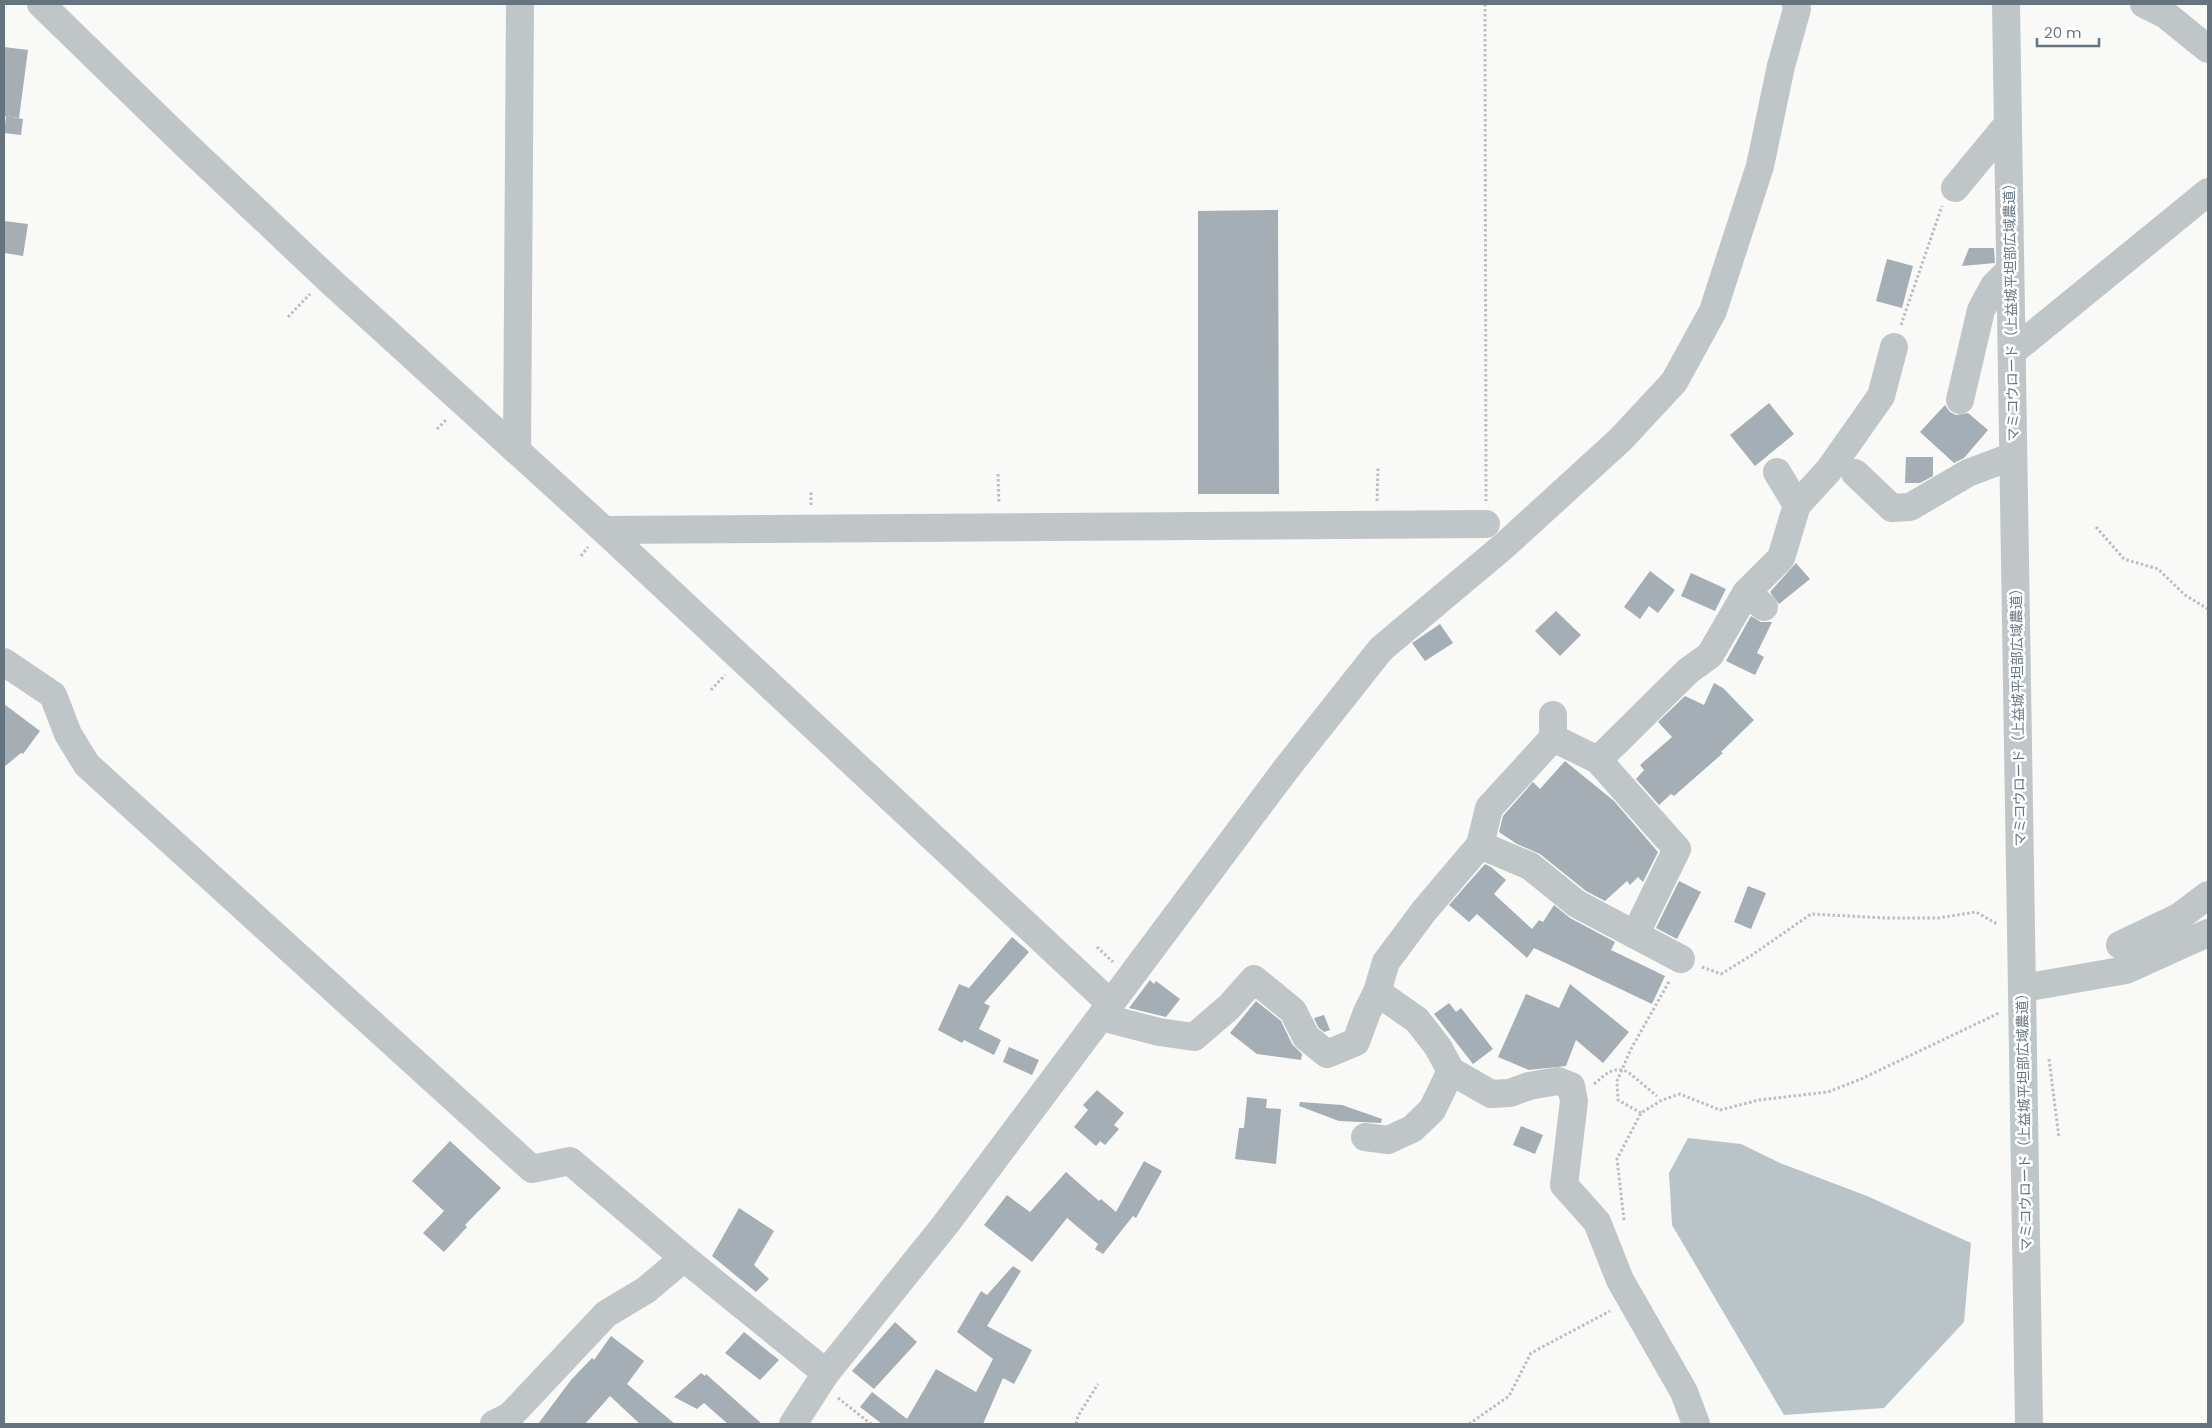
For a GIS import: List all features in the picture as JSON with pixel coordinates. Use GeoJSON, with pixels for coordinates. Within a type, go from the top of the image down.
{"type":"FeatureCollection","features":[{"type":"Feature","properties":{"kind":"street"},"geometry":{"type":"LineString","coordinates":[[41,4],[327,278],[604,530],[1106,1010],[1159,1032],[1194,1037],[1229,1007],[1252,970],[1293,1011],[1306,1037],[1327,1054],[1356,1042],[1366,1012],[1377,992],[1386,962],[1424,911],[1480,845],[1490,808],[1553,726],[1598,760],[1677,849],[1635,935]]}},
{"type":"Feature","properties":{"kind":"street"},"geometry":{"type":"LineString","coordinates":[[518,451],[520,4]]}},
{"type":"Feature","properties":{"kind":"street"},"geometry":{"type":"LineString","coordinates":[[793,1424],[823,1378],[945,1225],[1286,769],[1381,649],[1505,545],[1607,452],[1674,382],[1713,311],[1760,166],[1781,66],[1797,9],[1796,4]]}},
{"type":"Feature","properties":{"kind":"street","name":"マミコウロード（上益城平坦部広域農道）"},"geometry":{"type":"LineString","coordinates":[[2006,4],[2029,1424]]}},
{"type":"Feature","properties":{"kind":"street"},"geometry":{"type":"LineString","coordinates":[[2144,4],[2166,15],[2208,49]]}},
{"type":"Feature","properties":{"kind":"street"},"geometry":{"type":"LineString","coordinates":[[1955,188],[2008,124]]}},
{"type":"Feature","properties":{"kind":"street"},"geometry":{"type":"LineString","coordinates":[[2012,352],[2208,192]]}},
{"type":"Feature","properties":{"kind":"street"},"geometry":{"type":"LineString","coordinates":[[1960,400],[1981,310],[1994,286],[2010,270]]}},
{"type":"Feature","properties":{"kind":"street"},"geometry":{"type":"LineString","coordinates":[[1598,760],[1688,671],[1710,655],[1755,600],[1781,558],[1797,505],[1829,470],[1881,396],[1894,346]]}},
{"type":"Feature","properties":{"kind":"street"},"geometry":{"type":"LineString","coordinates":[[1855,474],[1892,508],[1910,506],[1968,472],[2013,456]]}},
{"type":"Feature","properties":{"kind":"street"},"geometry":{"type":"LineString","coordinates":[[1777,472],[1797,505]]}},
{"type":"Feature","properties":{"kind":"street"},"geometry":{"type":"LineString","coordinates":[[604,530],[1486,524]]}},
{"type":"Feature","properties":{"kind":"street"},"geometry":{"type":"LineString","coordinates":[[4,662],[53,695],[68,734],[87,765],[532,1169],[570,1160],[823,1378]]}},
{"type":"Feature","properties":{"kind":"street"},"geometry":{"type":"LineString","coordinates":[[1480,845],[1530,866],[1577,904],[1681,959]]}},
{"type":"Feature","properties":{"kind":"street"},"geometry":{"type":"LineString","coordinates":[[2120,945],[2180,917],[2208,895]]}},
{"type":"Feature","properties":{"kind":"street"},"geometry":{"type":"LineString","coordinates":[[2023,995],[2126,970],[2208,933]]}},
{"type":"Feature","properties":{"kind":"street"},"geometry":{"type":"LineString","coordinates":[[1377,992],[1418,1020],[1438,1047],[1451,1072],[1491,1094],[1510,1093],[1529,1086],[1558,1081],[1571,1086],[1574,1101],[1564,1186],[1597,1222],[1620,1280],[1684,1392],[1696,1424]]}},
{"type":"Feature","properties":{"kind":"street"},"geometry":{"type":"LineString","coordinates":[[1365,1137],[1388,1140],[1412,1129],[1432,1110],[1451,1072]]}},
{"type":"Feature","properties":{"kind":"street"},"geometry":{"type":"LineString","coordinates":[[494,1424],[510,1416],[606,1314],[646,1290],[684,1258]]}},
{"type":"Feature","properties":{"kind":"path"},"geometry":{"type":"LineString","coordinates":[[1485,4],[1486,524]]}},
{"type":"Feature","properties":{"kind":"path"},"geometry":{"type":"LineString","coordinates":[[1894,346],[1945,198],[1955,188]]}},
{"type":"Feature","properties":{"kind":"path"},"geometry":{"type":"LineString","coordinates":[[288,317],[327,278]]}},
{"type":"Feature","properties":{"kind":"path"},"geometry":{"type":"LineString","coordinates":[[1376,524],[1378,468]]}},
{"type":"Feature","properties":{"kind":"path"},"geometry":{"type":"LineString","coordinates":[[998,474],[1000,527]]}},
{"type":"Feature","properties":{"kind":"path"},"geometry":{"type":"LineString","coordinates":[[2096,527],[2124,559],[2158,570],[2185,595],[2208,609]]}},
{"type":"Feature","properties":{"kind":"path"},"geometry":{"type":"LineString","coordinates":[[1641,1113],[1618,1100],[1617,1081],[1681,959],[1721,974],[1811,914],[1886,918],[1938,918],[1976,912],[2022,938]]}},
{"type":"Feature","properties":{"kind":"path"},"geometry":{"type":"LineString","coordinates":[[1625,1229],[1617,1159],[1641,1113],[1662,1100],[1680,1094],[1720,1110],[1759,1100],[1828,1092],[1861,1079],[2023,995]]}},
{"type":"Feature","properties":{"kind":"path"},"geometry":{"type":"LineString","coordinates":[[1574,1101],[1611,1070],[1622,1069],[1657,1096]]}},
{"type":"Feature","properties":{"kind":"path"},"geometry":{"type":"LineString","coordinates":[[1469,1424],[1510,1396],[1531,1353],[1631,1299]]}},
{"type":"Feature","properties":{"kind":"path"},"geometry":{"type":"LineString","coordinates":[[823,1378],[871,1424]]}},
{"type":"Feature","properties":{"kind":"path"},"geometry":{"type":"LineString","coordinates":[[1076,1424],[1078,1416],[1098,1384]]}},
{"type":"Feature","properties":{"kind":"shaded area"},"geometry":{"type":"Polygon","coordinates":[[[1688,1138],[1741,1144],[1780,1163],[1867,1196],[1971,1243],[1964,1322],[1884,1408],[1784,1415],[1672,1225],[1669,1173],[1688,1138]]]}},
{"type":"Feature","properties":{"kind":"building"},"geometry":{"type":"Polygon","coordinates":[[[4,47],[28,50],[19,118],[4,116],[4,47]]]}},
{"type":"Feature","properties":{"kind":"building"},"geometry":{"type":"Polygon","coordinates":[[[6,116],[23,119],[21,135],[4,133],[6,116]]]}},
{"type":"Feature","properties":{"kind":"building"},"geometry":{"type":"Polygon","coordinates":[[[1278,210],[1279,494],[1198,494],[1198,211],[1278,210]]]}},
{"type":"Feature","properties":{"kind":"building"},"geometry":{"type":"Polygon","coordinates":[[[4,221],[28,224],[23,256],[4,253],[4,221]]]}},
{"type":"Feature","properties":{"kind":"building"},"geometry":{"type":"Polygon","coordinates":[[[1969,248],[1994,248],[1995,263],[1962,266],[1969,248]]]}},
{"type":"Feature","properties":{"kind":"building"},"geometry":{"type":"Polygon","coordinates":[[[1887,259],[1913,266],[1902,308],[1876,301],[1887,259]]]}},
{"type":"Feature","properties":{"kind":"building"},"geometry":{"type":"Polygon","coordinates":[[[1769,403],[1794,434],[1755,466],[1730,435],[1769,403]]]}},
{"type":"Feature","properties":{"kind":"building"},"geometry":{"type":"Polygon","coordinates":[[[1945,405],[1950,412],[1956,415],[1968,413],[1988,430],[1964,458],[1954,463],[1920,432],[1945,405]]]}},
{"type":"Feature","properties":{"kind":"building"},"geometry":{"type":"Polygon","coordinates":[[[1906,457],[1933,457],[1933,476],[1920,483],[1905,483],[1906,457]]]}},
{"type":"Feature","properties":{"kind":"building"},"geometry":{"type":"Polygon","coordinates":[[[1796,563],[1810,579],[1779,604],[1770,592],[1796,563]]]}},
{"type":"Feature","properties":{"kind":"building"},"geometry":{"type":"Polygon","coordinates":[[[1650,571],[1675,590],[1658,613],[1649,606],[1640,619],[1624,607],[1650,571]]]}},
{"type":"Feature","properties":{"kind":"building"},"geometry":{"type":"Polygon","coordinates":[[[1691,573],[1726,589],[1715,611],[1681,596],[1691,573]]]}},
{"type":"Feature","properties":{"kind":"building"},"geometry":{"type":"Polygon","coordinates":[[[1556,611],[1581,635],[1560,656],[1535,631],[1556,611]]]}},
{"type":"Feature","properties":{"kind":"building"},"geometry":{"type":"Polygon","coordinates":[[[1751,616],[1761,622],[1772,622],[1757,653],[1764,657],[1755,675],[1726,661],[1751,616]]]}},
{"type":"Feature","properties":{"kind":"building"},"geometry":{"type":"Polygon","coordinates":[[[1440,624],[1453,643],[1425,661],[1412,643],[1440,624]]]}},
{"type":"Feature","properties":{"kind":"building"},"geometry":{"type":"Polygon","coordinates":[[[1714,683],[1723,688],[1754,720],[1721,752],[1723,753],[1674,796],[1671,794],[1659,805],[1636,779],[1644,770],[1640,765],[1672,737],[1658,722],[1685,696],[1704,705],[1714,683]]]}},
{"type":"Feature","properties":{"kind":"building"},"geometry":{"type":"Polygon","coordinates":[[[4,704],[40,731],[23,754],[21,753],[4,767],[4,704]]]}},
{"type":"Feature","properties":{"kind":"building"},"geometry":{"type":"Polygon","coordinates":[[[1565,761],[1614,801],[1658,852],[1643,882],[1638,877],[1630,885],[1627,881],[1605,901],[1586,891],[1540,854],[1517,844],[1499,832],[1503,816],[1533,782],[1540,789],[1565,761]]]}},
{"type":"Feature","properties":{"kind":"building"},"geometry":{"type":"Polygon","coordinates":[[[1485,864],[1506,880],[1494,894],[1532,929],[1539,920],[1543,922],[1554,905],[1570,918],[1615,942],[1611,950],[1665,976],[1652,1004],[1534,948],[1527,958],[1477,914],[1469,922],[1449,905],[1485,864]]]}},
{"type":"Feature","properties":{"kind":"building"},"geometry":{"type":"Polygon","coordinates":[[[1679,881],[1701,892],[1677,939],[1656,928],[1679,881]]]}},
{"type":"Feature","properties":{"kind":"building"},"geometry":{"type":"Polygon","coordinates":[[[1748,886],[1766,893],[1751,929],[1734,922],[1748,886]]]}},
{"type":"Feature","properties":{"kind":"building"},"geometry":{"type":"Polygon","coordinates":[[[1012,937],[1029,952],[984,1003],[990,1006],[979,1029],[1001,1040],[994,1055],[964,1040],[962,1043],[938,1030],[959,984],[969,988],[1012,937]]]}},
{"type":"Feature","properties":{"kind":"building"},"geometry":{"type":"Polygon","coordinates":[[[1150,980],[1154,984],[1156,981],[1180,999],[1166,1017],[1129,1008],[1150,980]]]}},
{"type":"Feature","properties":{"kind":"building"},"geometry":{"type":"Polygon","coordinates":[[[1570,984],[1629,1032],[1603,1063],[1576,1040],[1566,1066],[1529,1070],[1498,1057],[1526,994],[1559,1008],[1570,984]]]}},
{"type":"Feature","properties":{"kind":"building"},"geometry":{"type":"Polygon","coordinates":[[[1256,1001],[1281,1021],[1292,1044],[1302,1054],[1301,1060],[1257,1054],[1230,1033],[1256,1001]]]}},
{"type":"Feature","properties":{"kind":"building"},"geometry":{"type":"Polygon","coordinates":[[[1449,1003],[1456,1012],[1461,1008],[1493,1049],[1473,1064],[1434,1014],[1449,1003]]]}},
{"type":"Feature","properties":{"kind":"building"},"geometry":{"type":"Polygon","coordinates":[[[1324,1015],[1330,1030],[1324,1032],[1318,1027],[1314,1018],[1324,1015]]]}},
{"type":"Feature","properties":{"kind":"building"},"geometry":{"type":"Polygon","coordinates":[[[1009,1047],[1039,1060],[1032,1075],[1003,1062],[1009,1047]]]}},
{"type":"Feature","properties":{"kind":"building"},"geometry":{"type":"Polygon","coordinates":[[[1097,1090],[1124,1113],[1114,1125],[1119,1129],[1105,1145],[1100,1141],[1096,1146],[1074,1127],[1088,1110],[1083,1105],[1097,1090]]]}},
{"type":"Feature","properties":{"kind":"building"},"geometry":{"type":"Polygon","coordinates":[[[1247,1097],[1267,1099],[1266,1108],[1281,1109],[1276,1164],[1235,1159],[1239,1128],[1244,1128],[1247,1097]]]}},
{"type":"Feature","properties":{"kind":"building"},"geometry":{"type":"Polygon","coordinates":[[[1300,1102],[1342,1105],[1382,1119],[1381,1123],[1339,1121],[1299,1106],[1300,1102]]]}},
{"type":"Feature","properties":{"kind":"building"},"geometry":{"type":"Polygon","coordinates":[[[1521,1126],[1543,1135],[1535,1154],[1513,1145],[1521,1126]]]}},
{"type":"Feature","properties":{"kind":"building"},"geometry":{"type":"Polygon","coordinates":[[[450,1141],[501,1188],[465,1225],[467,1227],[444,1252],[423,1233],[444,1211],[412,1181],[450,1141]]]}},
{"type":"Feature","properties":{"kind":"building"},"geometry":{"type":"Polygon","coordinates":[[[1144,1161],[1162,1171],[1136,1218],[1133,1216],[1103,1254],[1095,1249],[1098,1244],[1067,1218],[1032,1262],[984,1225],[1007,1195],[1030,1212],[1066,1172],[1099,1201],[1101,1199],[1116,1212],[1144,1161]]]}},
{"type":"Feature","properties":{"kind":"building"},"geometry":{"type":"Polygon","coordinates":[[[739,1208],[774,1231],[754,1265],[769,1279],[756,1292],[712,1256],[739,1208]]]}},
{"type":"Feature","properties":{"kind":"building"},"geometry":{"type":"Polygon","coordinates":[[[1013,1266],[1021,1271],[987,1326],[1032,1350],[1014,1384],[1003,1378],[983,1424],[882,1424],[860,1407],[872,1392],[907,1419],[936,1369],[976,1392],[993,1359],[957,1332],[981,1291],[987,1295],[1013,1266]]]}},
{"type":"Feature","properties":{"kind":"building"},"geometry":{"type":"Polygon","coordinates":[[[895,1322],[917,1342],[874,1389],[852,1371],[895,1322]]]}},
{"type":"Feature","properties":{"kind":"building"},"geometry":{"type":"Polygon","coordinates":[[[744,1332],[779,1360],[760,1380],[725,1353],[744,1332]]]}},
{"type":"Feature","properties":{"kind":"building"},"geometry":{"type":"Polygon","coordinates":[[[611,1336],[644,1361],[627,1384],[675,1424],[640,1424],[610,1396],[585,1424],[538,1424],[571,1380],[592,1358],[594,1360],[611,1336]]]}},
{"type":"Feature","properties":{"kind":"building"},"geometry":{"type":"Polygon","coordinates":[[[701,1373],[705,1376],[706,1374],[762,1424],[728,1424],[704,1403],[697,1409],[674,1397],[701,1373]]]}}]}
